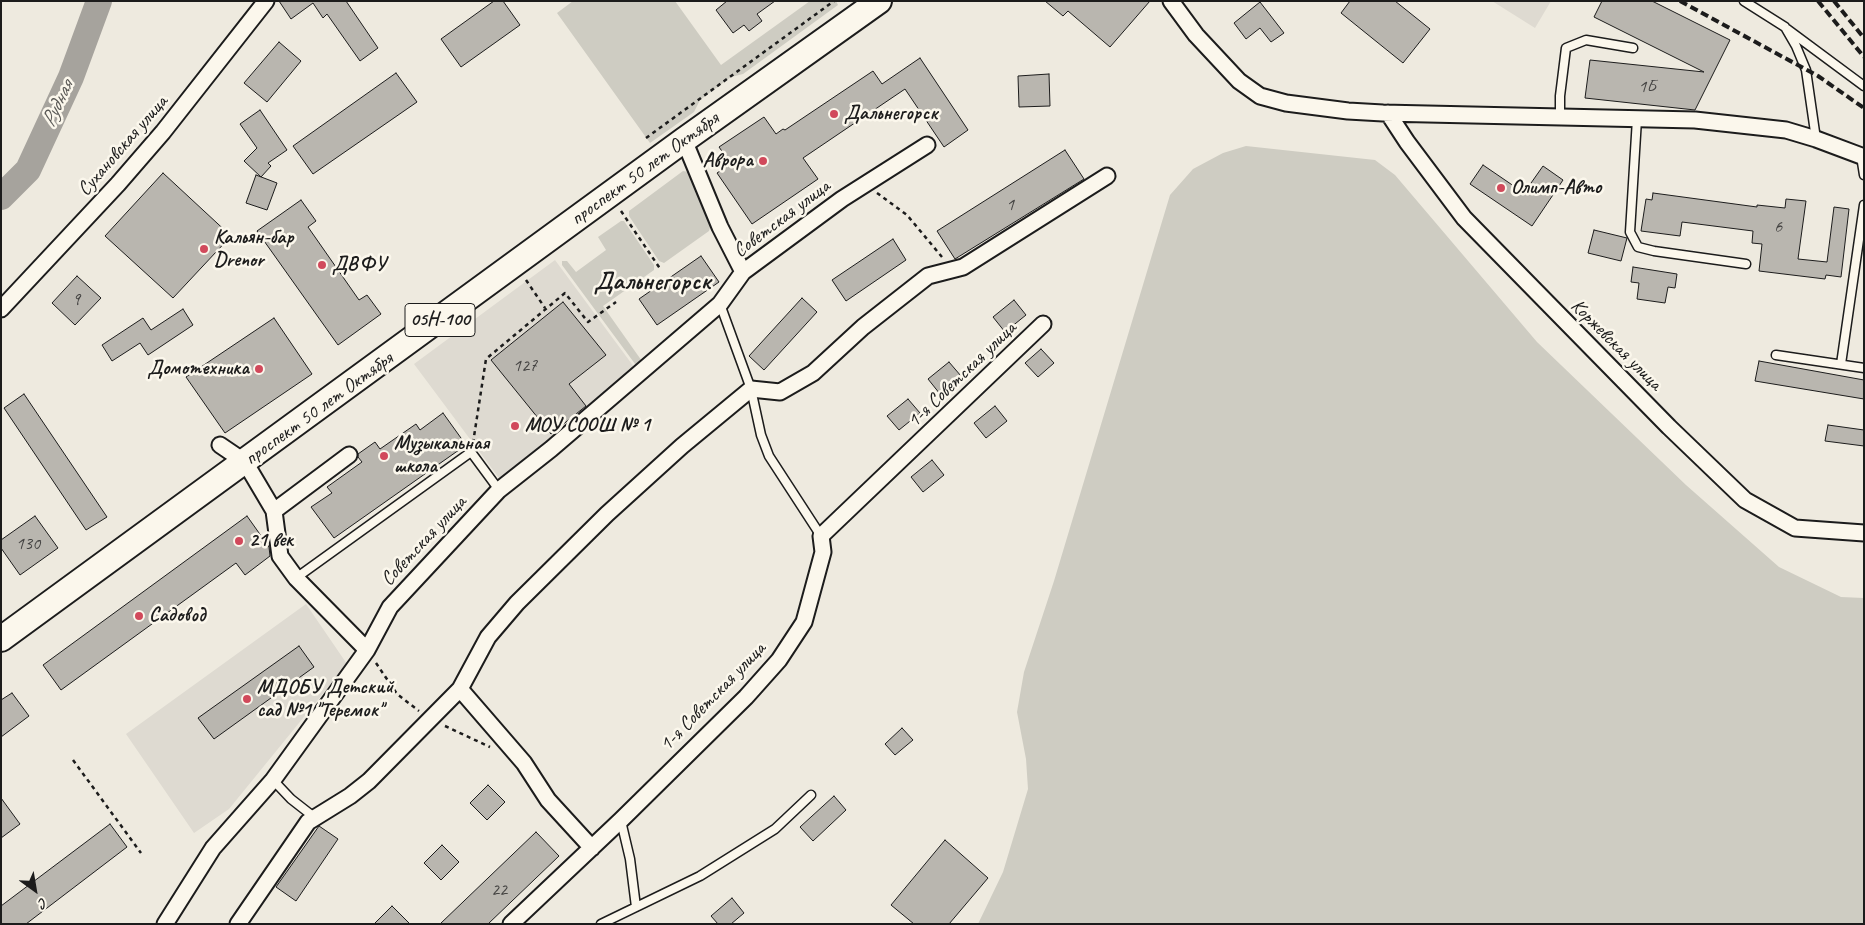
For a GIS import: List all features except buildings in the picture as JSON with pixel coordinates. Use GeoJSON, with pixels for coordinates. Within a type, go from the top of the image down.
{"type":"FeatureCollection","features":[{"type":"Feature","properties":{"kind":"main road","name":"проспект 50 лет Октября"},"geometry":{"type":"LineString","coordinates":[[1,640],[684,140],[879,1]]}},
{"type":"Feature","properties":{"kind":"street","name":"Сухановская улица"},"geometry":{"type":"LineString","coordinates":[[1,309],[124,177],[163,132],[266,1]]}},
{"type":"Feature","properties":{"kind":"street"},"geometry":{"type":"LineString","coordinates":[[1171,1],[1196,35],[1239,82],[1260,96],[1286,103],[1348,111],[1388,113],[1695,120],[1786,130],[1862,156]]}},
{"type":"Feature","properties":{"kind":"street","name":"Коржевская улица"},"geometry":{"type":"LineString","coordinates":[[1388,113],[1407,142],[1464,218],[1662,420],[1745,500],[1795,528],[1864,533]]}},
{"type":"Feature","properties":{"kind":"street"},"geometry":{"type":"LineString","coordinates":[[684,140],[720,227],[742,272]]}},
{"type":"Feature","properties":{"kind":"street","name":"Советская улица"},"geometry":{"type":"LineString","coordinates":[[165,924],[213,848],[273,780],[367,650],[390,607],[500,490],[720,304],[742,272],[842,199],[927,145]]}},
{"type":"Feature","properties":{"kind":"street"},"geometry":{"type":"LineString","coordinates":[[238,924],[308,822],[314,817],[322,815],[369,781],[460,689],[488,637],[517,603],[607,514],[682,446],[751,389],[780,392],[812,373],[863,327],[928,276],[963,267],[1107,176]]}},
{"type":"Feature","properties":{"kind":"street","name":"1-я Советская улица"},"geometry":{"type":"LineString","coordinates":[[511,924],[621,820],[746,697],[779,660],[804,622],[823,552],[821,536],[1043,324]]}},
{"type":"Feature","properties":{"kind":"street"},"geometry":{"type":"LineString","coordinates":[[220,445],[245,462],[274,511],[280,556],[296,578],[367,650]]}},
{"type":"Feature","properties":{"kind":"street"},"geometry":{"type":"LineString","coordinates":[[274,511],[349,455]]}},
{"type":"Feature","properties":{"kind":"street"},"geometry":{"type":"LineString","coordinates":[[460,689],[524,763],[548,800],[592,848]]}},
{"type":"Feature","properties":{"kind":"lane"},"geometry":{"type":"LineString","coordinates":[[1744,1],[1785,27],[1864,86]]}},
{"type":"Feature","properties":{"kind":"lane"},"geometry":{"type":"LineString","coordinates":[[1785,27],[1806,70],[1816,139]]}},
{"type":"Feature","properties":{"kind":"lane"},"geometry":{"type":"LineString","coordinates":[[1560,117],[1560,96],[1566,48],[1586,40],[1633,48]]}},
{"type":"Feature","properties":{"kind":"lane"},"geometry":{"type":"LineString","coordinates":[[1637,119],[1630,232],[1638,247],[1746,264]]}},
{"type":"Feature","properties":{"kind":"lane"},"geometry":{"type":"LineString","coordinates":[[1862,156],[1864,175]]}},
{"type":"Feature","properties":{"kind":"lane"},"geometry":{"type":"LineString","coordinates":[[1841,364],[1864,205]]}},
{"type":"Feature","properties":{"kind":"lane"},"geometry":{"type":"LineString","coordinates":[[720,304],[751,389],[761,435],[769,456],[821,536]]}},
{"type":"Feature","properties":{"kind":"lane"},"geometry":{"type":"LineString","coordinates":[[1776,355],[1864,368]]}},
{"type":"Feature","properties":{"kind":"lane"},"geometry":{"type":"LineString","coordinates":[[296,578],[471,452],[500,490]]}},
{"type":"Feature","properties":{"kind":"lane"},"geometry":{"type":"LineString","coordinates":[[273,780],[291,799],[314,817]]}},
{"type":"Feature","properties":{"kind":"lane"},"geometry":{"type":"LineString","coordinates":[[602,924],[700,876],[775,829],[811,795]]}},
{"type":"Feature","properties":{"kind":"lane"},"geometry":{"type":"LineString","coordinates":[[621,820],[630,859],[636,907]]}},
{"type":"Feature","properties":{"kind":"path"},"geometry":{"type":"LineString","coordinates":[[646,138],[834,1]]}},
{"type":"Feature","properties":{"kind":"path"},"geometry":{"type":"LineString","coordinates":[[864,185],[907,214],[952,270]]}},
{"type":"Feature","properties":{"kind":"path"},"geometry":{"type":"LineString","coordinates":[[621,211],[660,270]]}},
{"type":"Feature","properties":{"kind":"path"},"geometry":{"type":"LineString","coordinates":[[516,264],[545,308]]}},
{"type":"Feature","properties":{"kind":"path"},"geometry":{"type":"LineString","coordinates":[[471,452],[486,359],[565,293],[588,322],[616,302]]}},
{"type":"Feature","properties":{"kind":"path"},"geometry":{"type":"LineString","coordinates":[[73,760],[141,854]]}},
{"type":"Feature","properties":{"kind":"shaded area"},"geometry":{"type":"Polygon","coordinates":[[[573,1],[675,1],[721,65],[810,1],[836,1],[838,5],[743,74],[731,77],[700,100],[694,112],[650,143],[557,13],[573,1]]]}},
{"type":"Feature","properties":{"kind":"shaded area"},"geometry":{"type":"Polygon","coordinates":[[[1492,1],[1551,1],[1535,28],[1492,1]]]}},
{"type":"Feature","properties":{"kind":"shaded area"},"geometry":{"type":"Polygon","coordinates":[[[1246,146],[1375,160],[1395,175],[1537,342],[1686,485],[1779,567],[1841,597],[1864,598],[1864,924],[978,924],[1003,872],[1028,789],[1026,759],[1017,712],[1024,672],[1054,581],[1170,195],[1193,169],[1223,153],[1246,146]]]}},
{"type":"Feature","properties":{"kind":"shaded area"},"geometry":{"type":"Polygon","coordinates":[[[683,171],[688,172],[711,224],[709,231],[664,263],[659,261],[629,216],[629,211],[683,171]]]}},
{"type":"Feature","properties":{"kind":"shaded area"},"geometry":{"type":"Polygon","coordinates":[[[621,221],[624,221],[654,265],[654,270],[603,306],[644,364],[638,368],[562,265],[562,261],[567,261],[576,272],[606,250],[598,237],[621,221]]]}},
{"type":"Feature","properties":{"kind":"shaded area","name":"МОУ СООШ № 1"},"geometry":{"type":"Polygon","coordinates":[[[555,260],[637,371],[502,482],[414,364],[555,260]]]}},
{"type":"Feature","properties":{"kind":"shaded area","name":"МДОБУ Детский сад №1 \"Теремок\""},"geometry":{"type":"Polygon","coordinates":[[[306,604],[347,664],[229,809],[194,833],[126,734],[306,604]]]}},
{"type":"Feature","properties":{"kind":"waterway","name":"Рудная"},"geometry":{"type":"LineString","coordinates":[[1,197],[28,170],[71,77],[99,1]]}},
{"type":"Feature","properties":{"kind":"railway"},"geometry":{"type":"LineString","coordinates":[[1680,1],[1818,76],[1864,108]]}},
{"type":"Feature","properties":{"kind":"railway"},"geometry":{"type":"LineString","coordinates":[[1818,1],[1864,57]]}},
{"type":"Feature","properties":{"kind":"railway"},"geometry":{"type":"LineString","coordinates":[[1834,1],[1864,38]]}},
{"type":"Feature","properties":{"kind":"place","name":"Дальнегорск"},"geometry":{"type":"Point","coordinates":[834,114]}},
{"type":"Feature","properties":{"kind":"place","name":"Аврора"},"geometry":{"type":"Point","coordinates":[763,161]}},
{"type":"Feature","properties":{"kind":"place","name":"Олимп-Авто"},"geometry":{"type":"Point","coordinates":[1501,188]}},
{"type":"Feature","properties":{"kind":"place","name":"Кальян-бар Drenor"},"geometry":{"type":"Point","coordinates":[204,249]}},
{"type":"Feature","properties":{"kind":"place","name":"ДВФУ"},"geometry":{"type":"Point","coordinates":[322,265]}},
{"type":"Feature","properties":{"kind":"place","name":"Домотехника"},"geometry":{"type":"Point","coordinates":[259,369]}},
{"type":"Feature","properties":{"kind":"place","name":"МОУ СООШ № 1"},"geometry":{"type":"Point","coordinates":[515,426]}},
{"type":"Feature","properties":{"kind":"place","name":"Музыкальная школа"},"geometry":{"type":"Point","coordinates":[384,456]}},
{"type":"Feature","properties":{"kind":"place","name":"21 век"},"geometry":{"type":"Point","coordinates":[239,541]}},
{"type":"Feature","properties":{"kind":"place","name":"Садовод"},"geometry":{"type":"Point","coordinates":[139,616]}},
{"type":"Feature","properties":{"kind":"place","name":"МДОБУ Детский сад №1 \"Теремок\""},"geometry":{"type":"Point","coordinates":[247,699]}},
{"type":"Feature","properties":{"kind":"district","name":"Дальнегорск"},"geometry":{"type":"Point","coordinates":[652,282]}}]}
